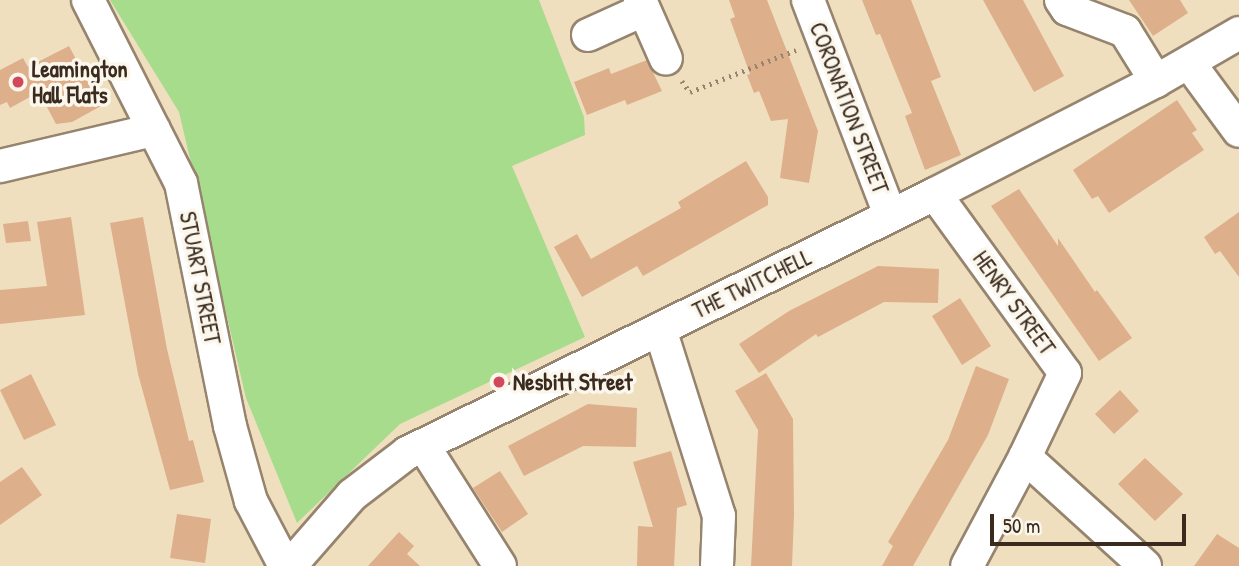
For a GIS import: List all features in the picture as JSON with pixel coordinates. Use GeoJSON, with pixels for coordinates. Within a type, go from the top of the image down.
{"type":"FeatureCollection","features":[{"type":"Feature","properties":{"kind":"street","name":"STUART STREET"},"geometry":{"type":"LineString","coordinates":[[88,0],[181,183],[230,426],[251,500],[287,566]]}},
{"type":"Feature","properties":{"kind":"street","name":"CORONATION STREET"},"geometry":{"type":"LineString","coordinates":[[808,0],[890,215]]}},
{"type":"Feature","properties":{"kind":"street"},"geometry":{"type":"LineString","coordinates":[[1061,0],[1067,9],[1125,31],[1156,81]]}},
{"type":"Feature","properties":{"kind":"street"},"geometry":{"type":"LineString","coordinates":[[588,35],[641,5],[666,59]]}},
{"type":"Feature","properties":{"kind":"street","name":"THE TWITCHELL"},"geometry":{"type":"LineString","coordinates":[[287,566],[352,495],[423,445],[935,194],[1156,81],[1239,33]]}},
{"type":"Feature","properties":{"kind":"street"},"geometry":{"type":"LineString","coordinates":[[1189,63],[1239,131]]}},
{"type":"Feature","properties":{"kind":"street"},"geometry":{"type":"LineString","coordinates":[[0,166],[154,130]]}},
{"type":"Feature","properties":{"kind":"street","name":"HENRY STREET"},"geometry":{"type":"LineString","coordinates":[[935,194],[1065,373],[1026,457],[967,566]]}},
{"type":"Feature","properties":{"kind":"street"},"geometry":{"type":"LineString","coordinates":[[660,329],[719,516],[717,566]]}},
{"type":"Feature","properties":{"kind":"street"},"geometry":{"type":"LineString","coordinates":[[423,445],[500,566]]}},
{"type":"Feature","properties":{"kind":"street"},"geometry":{"type":"LineString","coordinates":[[1026,457],[1144,566]]}},
{"type":"Feature","properties":{"kind":"path"},"geometry":{"type":"LineString","coordinates":[[666,59],[690,92],[823,40]]}},
{"type":"Feature","properties":{"kind":"green space"},"geometry":{"type":"Polygon","coordinates":[[[110,0],[539,0],[584,117],[585,135],[512,166],[585,337],[400,424],[297,523],[246,398],[179,112],[110,0]]]}},
{"type":"Feature","properties":{"kind":"building"},"geometry":{"type":"Polygon","coordinates":[[[729,0],[767,0],[818,131],[809,183],[780,178],[788,119],[771,121],[759,91],[754,93],[730,19],[735,17],[729,0]]]}},
{"type":"Feature","properties":{"kind":"building"},"geometry":{"type":"Polygon","coordinates":[[[862,0],[911,0],[941,77],[931,81],[961,155],[925,170],[905,116],[912,113],[880,34],[876,35],[862,0]]]}},
{"type":"Feature","properties":{"kind":"building"},"geometry":{"type":"Polygon","coordinates":[[[983,0],[1023,0],[1064,76],[1034,92],[983,0]]]}},
{"type":"Feature","properties":{"kind":"building"},"geometry":{"type":"Polygon","coordinates":[[[1129,0],[1180,0],[1188,13],[1153,36],[1129,0]]]}},
{"type":"Feature","properties":{"kind":"building","name":"Leamington Hall Flats"},"geometry":{"type":"Polygon","coordinates":[[[69,46],[101,106],[72,122],[56,124],[39,92],[10,108],[7,102],[0,105],[0,70],[23,58],[28,67],[69,46]]]}},
{"type":"Feature","properties":{"kind":"building"},"geometry":{"type":"Polygon","coordinates":[[[647,60],[662,91],[627,105],[625,100],[587,115],[574,82],[609,68],[611,74],[647,60]]]}},
{"type":"Feature","properties":{"kind":"building"},"geometry":{"type":"Polygon","coordinates":[[[1177,100],[1197,130],[1192,133],[1204,150],[1109,213],[1098,196],[1092,199],[1073,170],[1177,100]]]}},
{"type":"Feature","properties":{"kind":"building"},"geometry":{"type":"Polygon","coordinates":[[[746,161],[768,197],[768,205],[643,276],[637,266],[582,297],[554,247],[577,234],[591,259],[681,208],[678,202],[746,161]]]}},
{"type":"Feature","properties":{"kind":"building"},"geometry":{"type":"Polygon","coordinates":[[[1019,189],[1058,246],[1058,238],[1095,292],[1097,290],[1132,338],[1099,361],[991,206],[1019,189]]]}},
{"type":"Feature","properties":{"kind":"building"},"geometry":{"type":"Polygon","coordinates":[[[1239,212],[1239,277],[1220,251],[1215,254],[1204,237],[1239,212]]]}},
{"type":"Feature","properties":{"kind":"building"},"geometry":{"type":"Polygon","coordinates":[[[71,217],[85,315],[0,324],[0,290],[47,286],[37,222],[71,217]]]}},
{"type":"Feature","properties":{"kind":"building"},"geometry":{"type":"Polygon","coordinates":[[[143,217],[167,349],[189,441],[193,440],[204,482],[170,490],[138,374],[110,223],[143,217]]]}},
{"type":"Feature","properties":{"kind":"building"},"geometry":{"type":"Polygon","coordinates":[[[28,221],[31,241],[6,243],[3,224],[28,221]]]}},
{"type":"Feature","properties":{"kind":"building"},"geometry":{"type":"Polygon","coordinates":[[[878,266],[939,269],[938,303],[884,302],[818,337],[816,334],[759,373],[739,344],[789,311],[878,266]]]}},
{"type":"Feature","properties":{"kind":"building"},"geometry":{"type":"Polygon","coordinates":[[[960,298],[991,346],[962,365],[932,316],[960,298]]]}},
{"type":"Feature","properties":{"kind":"building"},"geometry":{"type":"Polygon","coordinates":[[[976,366],[1009,379],[988,435],[913,566],[882,566],[893,546],[888,542],[948,440],[976,366]]]}},
{"type":"Feature","properties":{"kind":"building"},"geometry":{"type":"Polygon","coordinates":[[[766,373],[793,419],[792,566],[751,566],[758,430],[735,391],[766,373]]]}},
{"type":"Feature","properties":{"kind":"building"},"geometry":{"type":"Polygon","coordinates":[[[31,374],[56,425],[24,440],[0,390],[31,374]]]}},
{"type":"Feature","properties":{"kind":"building"},"geometry":{"type":"Polygon","coordinates":[[[1120,390],[1139,411],[1114,434],[1095,414],[1120,390]]]}},
{"type":"Feature","properties":{"kind":"building"},"geometry":{"type":"Polygon","coordinates":[[[588,404],[637,408],[636,447],[583,446],[524,476],[508,446],[588,404]]]}},
{"type":"Feature","properties":{"kind":"building"},"geometry":{"type":"Polygon","coordinates":[[[671,451],[687,505],[677,508],[674,566],[637,566],[638,526],[653,527],[633,462],[671,451]]]}},
{"type":"Feature","properties":{"kind":"building"},"geometry":{"type":"Polygon","coordinates":[[[1145,458],[1183,494],[1155,521],[1118,484],[1145,458]]]}},
{"type":"Feature","properties":{"kind":"building"},"geometry":{"type":"Polygon","coordinates":[[[22,467],[42,495],[0,525],[0,482],[22,467]]]}},
{"type":"Feature","properties":{"kind":"building"},"geometry":{"type":"Polygon","coordinates":[[[500,471],[528,514],[502,532],[473,488],[500,471]]]}},
{"type":"Feature","properties":{"kind":"building"},"geometry":{"type":"Polygon","coordinates":[[[177,514],[211,519],[205,563],[170,558],[177,514]]]}},
{"type":"Feature","properties":{"kind":"building"},"geometry":{"type":"Polygon","coordinates":[[[399,532],[414,546],[407,554],[420,566],[368,566],[399,532]]]}},
{"type":"Feature","properties":{"kind":"building"},"geometry":{"type":"Polygon","coordinates":[[[1217,534],[1239,548],[1239,566],[1194,566],[1217,534]]]}},
{"type":"Feature","properties":{"kind":"place","name":"Leamington Hall Flats"},"geometry":{"type":"Point","coordinates":[18,82]}},
{"type":"Feature","properties":{"kind":"place","name":"Nesbitt Street"},"geometry":{"type":"Point","coordinates":[499,382]}}]}
